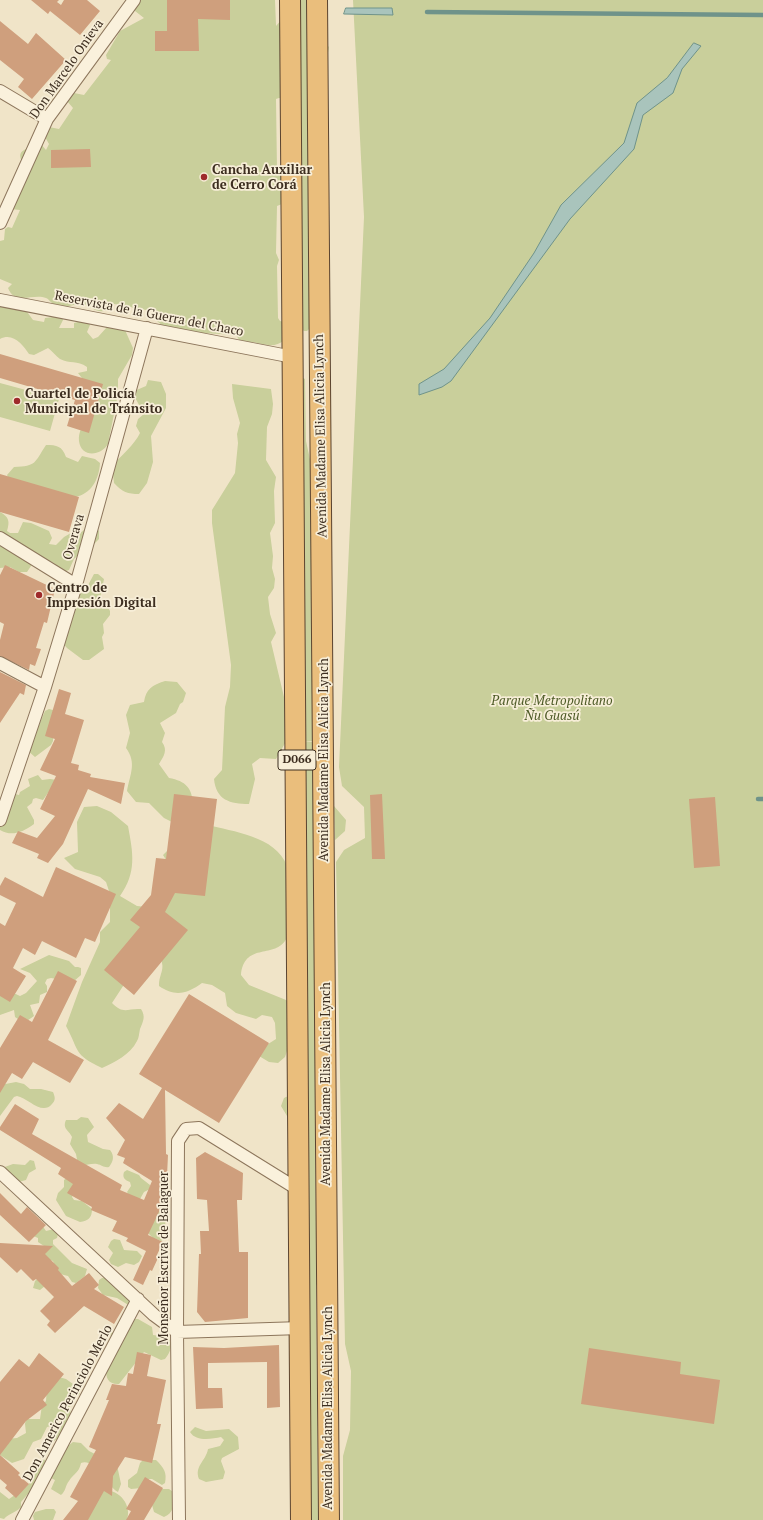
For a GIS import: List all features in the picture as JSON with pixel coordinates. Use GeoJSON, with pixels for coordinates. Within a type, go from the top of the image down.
{"type":"FeatureCollection","features":[{"type":"Feature","properties":{"kind":"highway","name":"Avenida Madame Elisa Alicia Lynch"},"geometry":{"type":"LineString","coordinates":[[290,0],[308,358],[322,468],[329,1520]]}},
{"type":"Feature","properties":{"kind":"highway","name":"Avenida Madame Elisa Alicia Lynch"},"geometry":{"type":"LineString","coordinates":[[301,1520],[299,1190],[308,358],[317,0]]}},
{"type":"Feature","properties":{"kind":"street","name":"Don Marcelo Onieva"},"geometry":{"type":"LineString","coordinates":[[0,223],[47,118],[134,0]]}},
{"type":"Feature","properties":{"kind":"street"},"geometry":{"type":"LineString","coordinates":[[0,91],[47,118]]}},
{"type":"Feature","properties":{"kind":"street","name":"Reservista de la Guerra del Chaco"},"geometry":{"type":"LineString","coordinates":[[0,300],[308,358]]}},
{"type":"Feature","properties":{"kind":"street","name":"Overava"},"geometry":{"type":"LineString","coordinates":[[0,820],[76,585],[147,328]]}},
{"type":"Feature","properties":{"kind":"street"},"geometry":{"type":"LineString","coordinates":[[0,538],[76,585]]}},
{"type":"Feature","properties":{"kind":"street"},"geometry":{"type":"LineString","coordinates":[[0,663],[44,687]]}},
{"type":"Feature","properties":{"kind":"street","name":"Monseñor Escriva de Balaguer"},"geometry":{"type":"LineString","coordinates":[[179,1520],[177,1332],[178,1141],[186,1129],[199,1128],[299,1190]]}},
{"type":"Feature","properties":{"kind":"street"},"geometry":{"type":"LineString","coordinates":[[0,1172],[154,1315],[177,1332],[301,1328]]}},
{"type":"Feature","properties":{"kind":"street","name":"Don Americo Perinciolo Merlo"},"geometry":{"type":"LineString","coordinates":[[22,1520],[138,1299]]}},
{"type":"Feature","properties":{"kind":"green space"},"geometry":{"type":"Polygon","coordinates":[[[140,0],[275,0],[276,26],[283,18],[292,0],[313,0],[318,36],[329,47],[327,58],[307,64],[310,328],[307,331],[304,331],[301,328],[281,241],[282,204],[277,206],[276,253],[279,260],[277,266],[278,318],[280,321],[284,322],[284,340],[277,344],[269,345],[253,342],[246,345],[240,341],[236,335],[199,334],[181,329],[165,328],[157,321],[157,312],[109,303],[108,310],[99,311],[86,305],[73,305],[65,308],[59,307],[54,305],[47,298],[41,297],[20,298],[11,293],[8,288],[12,284],[0,279],[0,241],[4,240],[5,229],[8,227],[12,228],[20,210],[10,209],[25,167],[20,156],[21,153],[26,149],[40,143],[46,150],[49,144],[45,137],[49,127],[59,129],[73,108],[67,101],[74,93],[84,95],[111,60],[107,59],[106,55],[120,31],[144,18],[135,11],[136,4],[140,0]],[[295,98],[276,99],[277,171],[285,174],[295,98]]]}},
{"type":"Feature","properties":{"kind":"green space","name":"Parque Metropolitano Ñu Guasú"},"geometry":{"type":"Polygon","coordinates":[[[353,0],[763,0],[763,1520],[343,1520],[343,1456],[350,1430],[351,1371],[345,1344],[336,862],[344,850],[365,838],[364,807],[342,786],[339,767],[364,217],[353,0]]]}},
{"type":"Feature","properties":{"kind":"green space"},"geometry":{"type":"Polygon","coordinates":[[[0,307],[25,309],[33,320],[44,322],[45,318],[62,316],[63,320],[59,328],[74,328],[74,323],[86,320],[90,325],[87,332],[93,339],[98,337],[107,327],[125,330],[133,348],[132,355],[118,379],[118,394],[108,444],[101,451],[96,453],[87,453],[81,447],[79,441],[80,432],[87,410],[89,387],[78,373],[87,371],[87,367],[60,359],[48,348],[34,355],[29,354],[21,343],[13,338],[5,337],[0,339],[0,307]]]}},
{"type":"Feature","properties":{"kind":"green space"},"geometry":{"type":"Polygon","coordinates":[[[303,378],[305,379],[306,441],[311,464],[313,741],[304,741],[303,378]]]}},
{"type":"Feature","properties":{"kind":"green space"},"geometry":{"type":"Polygon","coordinates":[[[148,380],[161,382],[166,394],[166,408],[151,436],[153,462],[147,483],[139,494],[132,494],[120,489],[114,483],[112,466],[131,446],[140,433],[136,426],[138,419],[144,414],[132,392],[146,386],[148,380]]]}},
{"type":"Feature","properties":{"kind":"green space"},"geometry":{"type":"Polygon","coordinates":[[[0,383],[59,399],[50,431],[0,417],[0,383]]]}},
{"type":"Feature","properties":{"kind":"green space"},"geometry":{"type":"Polygon","coordinates":[[[232,384],[271,389],[273,404],[272,414],[267,427],[266,460],[276,477],[274,491],[275,523],[270,533],[273,556],[272,568],[275,579],[274,588],[268,597],[270,614],[276,633],[271,642],[292,731],[276,759],[260,758],[252,764],[255,779],[249,804],[230,802],[225,799],[218,792],[214,779],[222,770],[225,707],[230,687],[231,665],[212,523],[212,510],[235,473],[238,443],[237,434],[240,423],[233,398],[232,384]]]}},
{"type":"Feature","properties":{"kind":"green space"},"geometry":{"type":"Polygon","coordinates":[[[46,445],[53,445],[61,448],[66,457],[78,462],[82,456],[95,459],[100,463],[96,480],[86,493],[71,497],[9,479],[7,475],[14,467],[27,466],[37,460],[46,445]]]}},
{"type":"Feature","properties":{"kind":"green space"},"geometry":{"type":"Polygon","coordinates":[[[0,512],[8,520],[7,531],[10,533],[18,533],[23,522],[31,523],[49,531],[52,538],[49,544],[56,545],[64,537],[71,533],[79,534],[89,526],[96,528],[99,531],[99,539],[94,544],[90,544],[74,559],[69,570],[66,571],[59,569],[51,561],[33,563],[27,572],[19,572],[10,567],[0,568],[0,512]]]}},
{"type":"Feature","properties":{"kind":"green space"},"geometry":{"type":"Polygon","coordinates":[[[94,574],[98,574],[104,579],[99,603],[102,606],[106,604],[110,611],[110,615],[103,624],[104,633],[102,637],[104,649],[89,660],[83,660],[67,648],[59,639],[80,594],[86,589],[94,574]]]}},
{"type":"Feature","properties":{"kind":"green space"},"geometry":{"type":"Polygon","coordinates":[[[165,681],[177,682],[186,693],[183,702],[180,704],[176,713],[160,723],[165,733],[162,742],[165,750],[164,756],[159,764],[169,778],[180,781],[187,786],[191,794],[193,804],[172,822],[164,818],[149,803],[136,802],[127,791],[132,764],[126,748],[130,733],[126,715],[130,705],[144,702],[146,694],[150,688],[165,681]]]}},
{"type":"Feature","properties":{"kind":"green space"},"geometry":{"type":"Polygon","coordinates":[[[49,709],[53,710],[53,741],[51,745],[35,757],[28,751],[45,711],[49,709]]]}},
{"type":"Feature","properties":{"kind":"green space"},"geometry":{"type":"Polygon","coordinates":[[[304,741],[313,742],[315,1068],[319,1069],[322,1083],[315,1087],[315,1116],[317,1120],[315,1126],[316,1226],[319,1235],[320,1281],[316,1285],[318,1520],[310,1520],[294,1120],[287,1116],[281,1106],[284,1098],[294,1093],[304,741]]]}},
{"type":"Feature","properties":{"kind":"green space"},"geometry":{"type":"Polygon","coordinates":[[[38,775],[42,780],[57,780],[43,800],[36,798],[33,799],[32,803],[27,807],[34,820],[34,824],[17,833],[9,833],[0,830],[0,808],[12,793],[19,795],[20,792],[30,786],[28,779],[38,775]]]}},
{"type":"Feature","properties":{"kind":"green space"},"geometry":{"type":"Polygon","coordinates":[[[97,806],[111,812],[128,826],[132,862],[129,879],[120,896],[137,906],[157,908],[168,863],[163,855],[168,850],[212,826],[235,831],[258,839],[269,844],[278,851],[285,861],[289,872],[286,899],[290,908],[290,920],[287,938],[280,946],[260,952],[247,959],[243,965],[241,975],[249,985],[286,1000],[294,1007],[287,1051],[285,1057],[278,1063],[269,1062],[254,1053],[276,1039],[275,1023],[272,1017],[262,1015],[256,1019],[236,1013],[227,1006],[225,993],[212,985],[202,983],[186,992],[170,992],[159,986],[162,968],[162,961],[160,957],[127,980],[112,1003],[116,1007],[123,1010],[141,1009],[143,1012],[144,1019],[134,1046],[117,1061],[102,1068],[86,1059],[78,1052],[66,1026],[82,982],[100,942],[100,932],[110,922],[110,894],[106,882],[100,877],[75,869],[64,858],[78,852],[77,822],[84,807],[97,806]]]}},
{"type":"Feature","properties":{"kind":"green space"},"geometry":{"type":"Polygon","coordinates":[[[334,806],[346,820],[345,831],[335,840],[334,806]]]}},
{"type":"Feature","properties":{"kind":"green space"},"geometry":{"type":"Polygon","coordinates":[[[49,955],[69,961],[75,967],[81,968],[81,975],[73,982],[51,978],[47,979],[45,983],[47,986],[47,992],[40,995],[39,1003],[30,1005],[34,1016],[24,1023],[15,1017],[14,1010],[0,1015],[0,995],[5,989],[20,996],[26,993],[37,981],[30,973],[20,969],[49,955]]]}},
{"type":"Feature","properties":{"kind":"green space"},"geometry":{"type":"Polygon","coordinates":[[[16,1082],[24,1084],[30,1089],[41,1089],[53,1092],[55,1100],[48,1107],[44,1108],[17,1096],[14,1097],[0,1116],[0,1085],[16,1082]]]}},
{"type":"Feature","properties":{"kind":"green space"},"geometry":{"type":"Polygon","coordinates":[[[81,1117],[88,1118],[94,1127],[87,1135],[88,1142],[112,1152],[113,1159],[109,1167],[104,1167],[97,1164],[83,1166],[78,1165],[76,1154],[70,1144],[72,1137],[66,1129],[65,1123],[66,1120],[77,1120],[81,1117]]]}},
{"type":"Feature","properties":{"kind":"green space"},"geometry":{"type":"Polygon","coordinates":[[[30,1160],[34,1161],[36,1169],[29,1173],[26,1180],[11,1184],[2,1168],[13,1164],[25,1165],[30,1160]]]}},
{"type":"Feature","properties":{"kind":"green space"},"geometry":{"type":"Polygon","coordinates":[[[127,1170],[139,1175],[150,1185],[150,1189],[144,1192],[140,1199],[129,1195],[127,1192],[131,1186],[130,1182],[125,1180],[123,1174],[127,1170]]]}},
{"type":"Feature","properties":{"kind":"green space"},"geometry":{"type":"Polygon","coordinates":[[[74,1173],[74,1193],[72,1197],[74,1200],[82,1201],[92,1209],[89,1218],[80,1222],[66,1216],[56,1200],[58,1193],[64,1187],[64,1180],[74,1173]]]}},
{"type":"Feature","properties":{"kind":"green space"},"geometry":{"type":"Polygon","coordinates":[[[160,1206],[164,1207],[166,1232],[164,1239],[161,1241],[153,1238],[148,1233],[160,1206]]]}},
{"type":"Feature","properties":{"kind":"green space"},"geometry":{"type":"Polygon","coordinates":[[[42,1225],[46,1231],[54,1229],[58,1234],[57,1238],[53,1240],[53,1244],[72,1263],[87,1269],[85,1276],[76,1283],[72,1282],[68,1276],[60,1274],[40,1290],[33,1288],[35,1281],[54,1264],[53,1261],[45,1258],[44,1246],[38,1242],[38,1238],[31,1235],[42,1225]]]}},
{"type":"Feature","properties":{"kind":"green space"},"geometry":{"type":"Polygon","coordinates":[[[114,1239],[120,1240],[124,1250],[137,1251],[142,1256],[139,1262],[134,1265],[126,1263],[118,1267],[111,1264],[109,1260],[113,1253],[108,1247],[114,1239]]]}},
{"type":"Feature","properties":{"kind":"green space"},"geometry":{"type":"Polygon","coordinates":[[[118,1275],[128,1282],[137,1293],[130,1306],[117,1298],[103,1295],[98,1288],[99,1280],[102,1278],[118,1275]]]}},
{"type":"Feature","properties":{"kind":"green space"},"geometry":{"type":"Polygon","coordinates":[[[134,1319],[138,1319],[152,1327],[153,1335],[168,1337],[171,1345],[169,1354],[165,1359],[161,1360],[144,1352],[119,1384],[112,1383],[108,1380],[106,1370],[111,1346],[111,1333],[134,1319]]]}},
{"type":"Feature","properties":{"kind":"green space"},"geometry":{"type":"Polygon","coordinates":[[[48,1374],[66,1379],[80,1389],[80,1394],[69,1401],[71,1416],[58,1438],[50,1443],[51,1426],[47,1427],[41,1439],[33,1442],[24,1459],[12,1463],[0,1455],[0,1448],[6,1439],[17,1438],[26,1433],[26,1419],[40,1419],[42,1405],[46,1401],[48,1374]]]}},
{"type":"Feature","properties":{"kind":"green space"},"geometry":{"type":"Polygon","coordinates":[[[195,1427],[206,1431],[229,1429],[238,1437],[239,1449],[222,1458],[221,1461],[225,1472],[223,1479],[206,1482],[199,1479],[199,1467],[208,1449],[220,1446],[224,1440],[221,1437],[200,1439],[190,1432],[195,1427]]]}},
{"type":"Feature","properties":{"kind":"green space"},"geometry":{"type":"Polygon","coordinates":[[[73,1442],[81,1443],[89,1451],[117,1465],[121,1484],[118,1492],[91,1464],[86,1462],[81,1463],[79,1469],[69,1481],[61,1495],[51,1489],[55,1480],[51,1478],[50,1475],[64,1449],[73,1442]]]}},
{"type":"Feature","properties":{"kind":"green space"},"geometry":{"type":"Polygon","coordinates":[[[39,1459],[45,1460],[46,1465],[32,1489],[21,1502],[21,1507],[4,1519],[0,1518],[0,1492],[9,1499],[24,1489],[35,1475],[39,1459]]]}},
{"type":"Feature","properties":{"kind":"green space"},"geometry":{"type":"Polygon","coordinates":[[[143,1460],[156,1460],[159,1463],[166,1476],[165,1483],[162,1485],[152,1479],[149,1479],[142,1488],[131,1489],[128,1487],[128,1480],[137,1473],[140,1463],[143,1460]]]}},
{"type":"Feature","properties":{"kind":"green space"},"geometry":{"type":"Polygon","coordinates":[[[161,1489],[169,1489],[176,1494],[172,1511],[164,1517],[154,1512],[152,1505],[161,1489]]]}},
{"type":"Feature","properties":{"kind":"green space"},"geometry":{"type":"Polygon","coordinates":[[[104,1490],[115,1493],[123,1499],[128,1509],[127,1520],[72,1520],[104,1490]]]}},
{"type":"Feature","properties":{"kind":"green space"},"geometry":{"type":"Polygon","coordinates":[[[46,1509],[54,1509],[56,1512],[53,1520],[34,1520],[33,1516],[35,1512],[46,1509]]]}},
{"type":"Feature","properties":{"kind":"water"},"geometry":{"type":"Polygon","coordinates":[[[346,8],[392,8],[393,15],[344,14],[346,8]]]}},
{"type":"Feature","properties":{"kind":"water"},"geometry":{"type":"Polygon","coordinates":[[[694,43],[701,46],[682,69],[673,93],[643,115],[634,149],[570,219],[451,381],[442,387],[419,395],[419,384],[444,369],[490,318],[534,253],[561,205],[624,143],[637,103],[667,78],[694,43]]]}},
{"type":"Feature","properties":{"kind":"building"},"geometry":{"type":"Polygon","coordinates":[[[31,0],[59,0],[57,2],[61,5],[64,0],[87,0],[100,11],[80,35],[50,11],[48,14],[31,0]]]}},
{"type":"Feature","properties":{"kind":"building"},"geometry":{"type":"Polygon","coordinates":[[[167,0],[230,0],[230,20],[198,19],[199,51],[155,51],[155,31],[167,31],[167,0]]]}},
{"type":"Feature","properties":{"kind":"building"},"geometry":{"type":"Polygon","coordinates":[[[0,21],[28,44],[36,33],[66,60],[32,99],[18,87],[24,79],[0,60],[0,21]]]}},
{"type":"Feature","properties":{"kind":"building"},"geometry":{"type":"Polygon","coordinates":[[[90,149],[91,167],[51,168],[51,150],[90,149]]]}},
{"type":"Feature","properties":{"kind":"building"},"geometry":{"type":"Polygon","coordinates":[[[0,354],[103,384],[89,433],[67,426],[75,400],[0,378],[0,354]]]}},
{"type":"Feature","properties":{"kind":"building"},"geometry":{"type":"Polygon","coordinates":[[[0,474],[79,497],[69,532],[0,512],[0,474]]]}},
{"type":"Feature","properties":{"kind":"building"},"geometry":{"type":"Polygon","coordinates":[[[5,565],[55,589],[47,623],[44,622],[36,648],[41,649],[35,666],[30,664],[29,670],[0,656],[0,640],[4,624],[0,622],[0,575],[5,565]]]}},
{"type":"Feature","properties":{"kind":"building"},"geometry":{"type":"Polygon","coordinates":[[[0,672],[26,685],[24,695],[20,693],[0,723],[0,672]]]}},
{"type":"Feature","properties":{"kind":"building"},"geometry":{"type":"Polygon","coordinates":[[[59,689],[71,693],[65,714],[84,720],[71,763],[79,765],[78,770],[91,774],[90,777],[125,783],[121,804],[88,789],[63,844],[48,863],[37,858],[39,854],[12,843],[18,831],[37,838],[55,816],[40,809],[56,776],[40,770],[55,739],[45,736],[59,689]]]}},
{"type":"Feature","properties":{"kind":"building"},"geometry":{"type":"Polygon","coordinates":[[[174,794],[217,799],[205,896],[175,893],[165,912],[188,930],[134,995],[104,970],[140,927],[130,920],[151,895],[156,858],[166,859],[174,794]]]}},
{"type":"Feature","properties":{"kind":"building"},"geometry":{"type":"Polygon","coordinates":[[[382,794],[385,859],[372,859],[370,795],[382,794]]]}},
{"type":"Feature","properties":{"kind":"building"},"geometry":{"type":"Polygon","coordinates":[[[715,797],[720,866],[694,868],[689,799],[715,797]]]}},
{"type":"Feature","properties":{"kind":"building"},"geometry":{"type":"Polygon","coordinates":[[[56,867],[116,894],[95,942],[85,938],[76,958],[42,941],[35,955],[23,948],[13,968],[26,976],[10,1002],[0,996],[0,923],[5,926],[16,903],[0,895],[0,886],[5,877],[43,897],[56,867]]]}},
{"type":"Feature","properties":{"kind":"building"},"geometry":{"type":"Polygon","coordinates":[[[58,971],[77,981],[48,1040],[84,1060],[70,1083],[33,1062],[22,1079],[12,1073],[0,1093],[0,1048],[20,1015],[32,1022],[58,971]]]}},
{"type":"Feature","properties":{"kind":"building"},"geometry":{"type":"Polygon","coordinates":[[[189,994],[269,1043],[219,1123],[165,1090],[166,1154],[168,1155],[166,1197],[148,1235],[163,1242],[156,1257],[158,1258],[152,1271],[150,1270],[143,1285],[133,1280],[146,1251],[126,1241],[128,1238],[112,1231],[117,1221],[91,1210],[92,1207],[67,1193],[73,1184],[58,1174],[61,1168],[0,1130],[0,1127],[15,1104],[39,1119],[32,1134],[122,1185],[120,1190],[144,1200],[152,1181],[123,1163],[125,1158],[117,1155],[125,1140],[106,1118],[119,1103],[143,1119],[162,1088],[139,1074],[189,994]]]}},
{"type":"Feature","properties":{"kind":"building"},"geometry":{"type":"Polygon","coordinates":[[[205,1152],[243,1173],[242,1200],[237,1200],[239,1252],[248,1252],[248,1318],[205,1322],[197,1312],[199,1254],[201,1254],[200,1231],[209,1231],[207,1200],[197,1199],[196,1158],[205,1152]]]}},
{"type":"Feature","properties":{"kind":"building"},"geometry":{"type":"Polygon","coordinates":[[[0,1193],[21,1214],[27,1207],[46,1225],[29,1242],[0,1215],[0,1193]]]}},
{"type":"Feature","properties":{"kind":"building"},"geometry":{"type":"Polygon","coordinates":[[[0,1243],[53,1246],[45,1254],[59,1268],[58,1270],[72,1286],[89,1273],[99,1285],[94,1289],[124,1307],[114,1324],[84,1306],[55,1333],[47,1325],[50,1321],[40,1311],[54,1297],[36,1279],[33,1281],[21,1269],[17,1273],[0,1257],[0,1243]]]}},
{"type":"Feature","properties":{"kind":"building"},"geometry":{"type":"Polygon","coordinates":[[[279,1345],[280,1407],[267,1408],[267,1362],[208,1363],[208,1388],[222,1388],[223,1408],[196,1409],[193,1347],[224,1348],[279,1345]]]}},
{"type":"Feature","properties":{"kind":"building"},"geometry":{"type":"Polygon","coordinates":[[[589,1348],[681,1362],[680,1374],[720,1380],[714,1424],[581,1404],[589,1348]]]}},
{"type":"Feature","properties":{"kind":"building"},"geometry":{"type":"Polygon","coordinates":[[[137,1352],[151,1355],[147,1376],[166,1380],[157,1424],[161,1424],[152,1463],[125,1457],[113,1476],[112,1496],[104,1491],[88,1520],[63,1520],[78,1501],[70,1497],[96,1450],[89,1447],[109,1400],[106,1400],[112,1384],[126,1386],[128,1373],[133,1374],[137,1352]]]}},
{"type":"Feature","properties":{"kind":"building"},"geometry":{"type":"Polygon","coordinates":[[[39,1353],[64,1374],[43,1400],[47,1405],[26,1421],[0,1455],[0,1382],[19,1359],[29,1367],[39,1353]]]}},
{"type":"Feature","properties":{"kind":"building"},"geometry":{"type":"Polygon","coordinates":[[[0,1455],[20,1473],[18,1475],[29,1484],[16,1498],[5,1488],[7,1485],[0,1479],[0,1455]]]}},
{"type":"Feature","properties":{"kind":"building"},"geometry":{"type":"Polygon","coordinates":[[[145,1477],[163,1488],[144,1520],[126,1520],[131,1511],[126,1509],[145,1477]]]}},
{"type":"Feature","properties":{"kind":"waterway"},"geometry":{"type":"LineString","coordinates":[[427,12],[763,15]]}},
{"type":"Feature","properties":{"kind":"waterway"},"geometry":{"type":"LineString","coordinates":[[758,799],[763,799]]}},
{"type":"Feature","properties":{"kind":"place","name":"Cancha Auxiliar de Cerro Corá"},"geometry":{"type":"Point","coordinates":[204,177]}},
{"type":"Feature","properties":{"kind":"place","name":"Cuartel de Policía Municipal de Tránsito"},"geometry":{"type":"Point","coordinates":[17,401]}},
{"type":"Feature","properties":{"kind":"place","name":"Centro de Impresión Digital"},"geometry":{"type":"Point","coordinates":[39,595]}}]}
